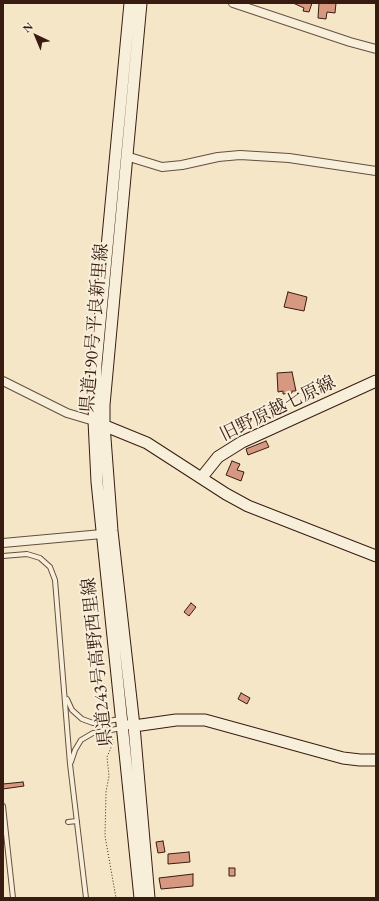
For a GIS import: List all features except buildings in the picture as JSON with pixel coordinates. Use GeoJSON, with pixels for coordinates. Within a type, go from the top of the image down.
{"type":"FeatureCollection","features":[{"type":"Feature","properties":{"kind":"main road","name":"県道190号平良新里線"},"geometry":{"type":"LineString","coordinates":[[99,423],[96,364],[130,3]]}},
{"type":"Feature","properties":{"kind":"main road","name":"県道190号平良新里線"},"geometry":{"type":"LineString","coordinates":[[99,423],[104,405],[141,3]]}},
{"type":"Feature","properties":{"kind":"main road","name":"旧野原越七原線"},"geometry":{"type":"LineString","coordinates":[[202,477],[218,457],[242,442],[376,381]]}},
{"type":"Feature","properties":{"kind":"main road","name":"県道190号平良新里線"},"geometry":{"type":"LineString","coordinates":[[99,423],[147,443],[202,477],[226,494],[248,506],[376,556]]}},
{"type":"Feature","properties":{"kind":"main road","name":"県道243号高野西里線"},"geometry":{"type":"LineString","coordinates":[[99,423],[102,534],[118,726],[140,898]]}},
{"type":"Feature","properties":{"kind":"main road","name":"県道243号高野西里線"},"geometry":{"type":"LineString","coordinates":[[99,423],[134,726],[149,898]]}},
{"type":"Feature","properties":{"kind":"main road"},"geometry":{"type":"LineString","coordinates":[[134,726],[176,720],[205,720],[343,758],[376,760]]}},
{"type":"Feature","properties":{"kind":"street"},"geometry":{"type":"LineString","coordinates":[[233,3],[350,42],[376,48]]}},
{"type":"Feature","properties":{"kind":"street"},"geometry":{"type":"LineString","coordinates":[[126,156],[162,167],[182,165],[218,157],[240,155],[351,166],[376,171]]}},
{"type":"Feature","properties":{"kind":"street"},"geometry":{"type":"LineString","coordinates":[[3,380],[67,412],[99,423]]}},
{"type":"Feature","properties":{"kind":"street"},"geometry":{"type":"LineString","coordinates":[[3,543],[102,534]]}},
{"type":"Feature","properties":{"kind":"lane"},"geometry":{"type":"LineString","coordinates":[[3,556],[27,554],[40,558],[50,567],[57,595],[70,764],[86,898]]}},
{"type":"Feature","properties":{"kind":"lane"},"geometry":{"type":"LineString","coordinates":[[65,694],[72,710],[82,719],[92,723],[134,726]]}},
{"type":"Feature","properties":{"kind":"lane"},"geometry":{"type":"LineString","coordinates":[[70,764],[74,750],[81,740],[93,733],[118,726],[134,726]]}},
{"type":"Feature","properties":{"kind":"lane"},"geometry":{"type":"LineString","coordinates":[[3,806],[13,898]]}},
{"type":"Feature","properties":{"kind":"lane"},"geometry":{"type":"LineString","coordinates":[[68,822],[77,821]]}},
{"type":"Feature","properties":{"kind":"path"},"geometry":{"type":"LineString","coordinates":[[116,898],[105,836],[106,792],[109,776],[107,757],[118,726]]}}]}
